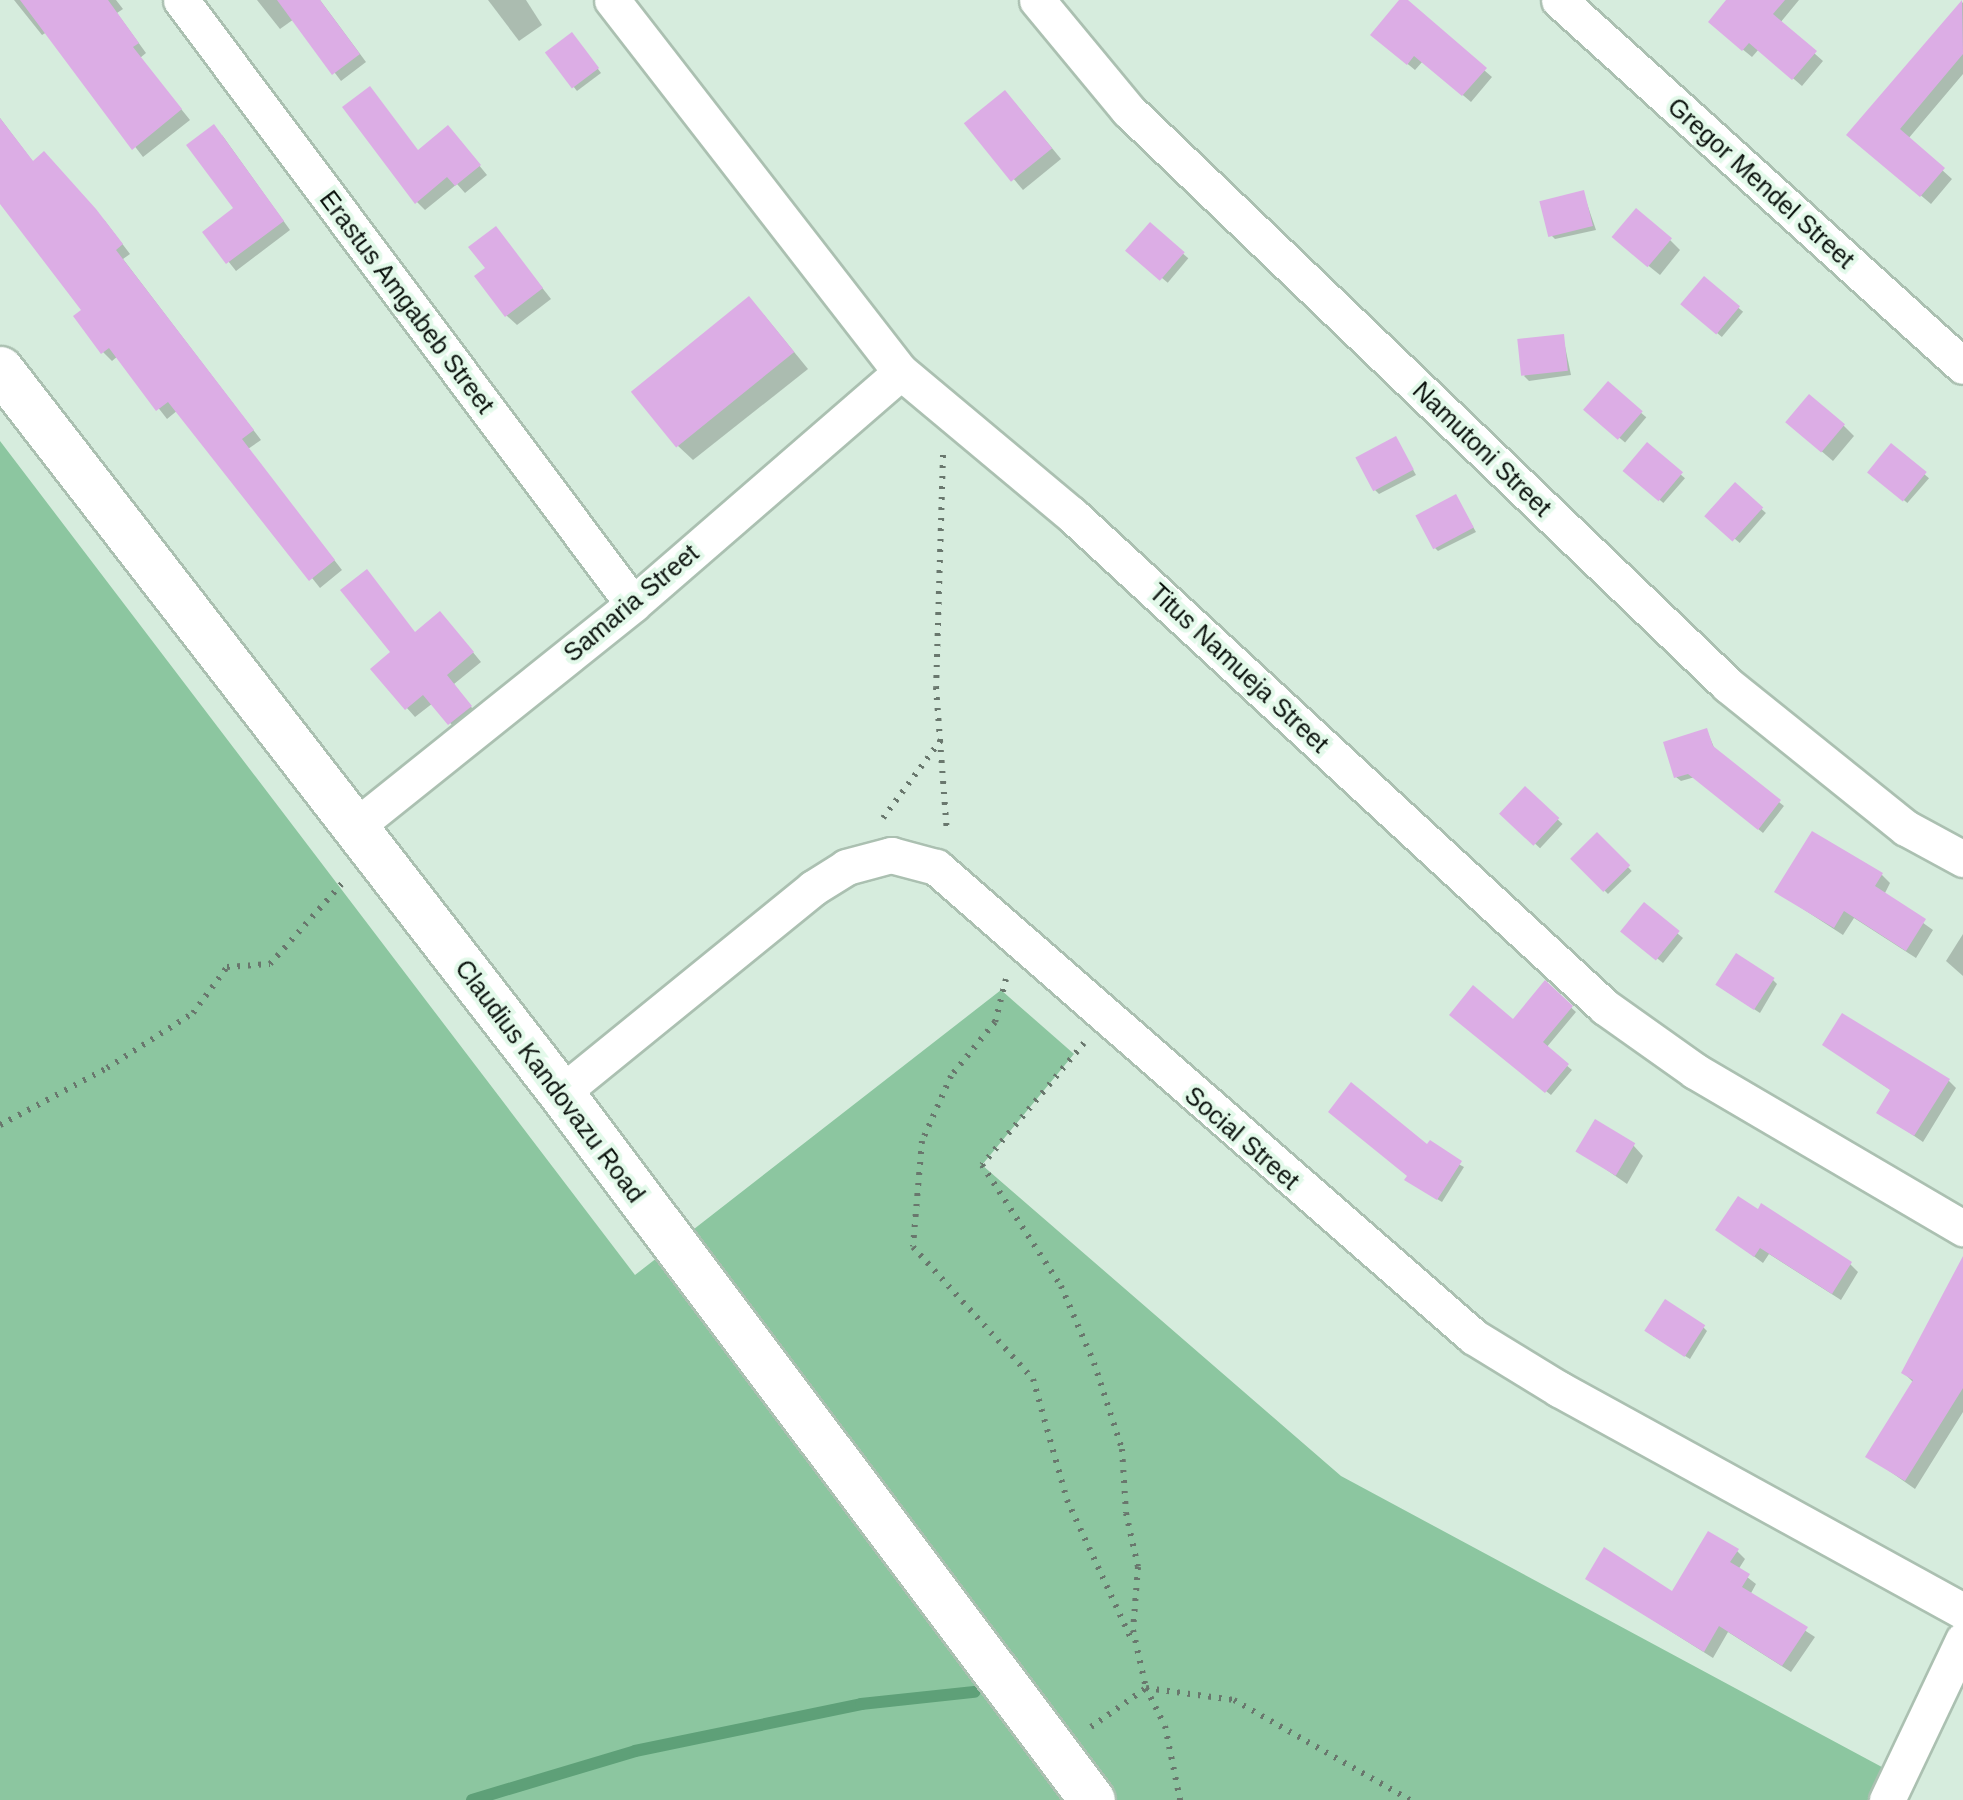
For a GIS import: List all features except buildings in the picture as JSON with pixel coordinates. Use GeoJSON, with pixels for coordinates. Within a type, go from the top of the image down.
{"type":"FeatureCollection","features":[{"type":"Feature","properties":{"kind":"street","name":"Erastus Amgabeb Street"},"geometry":{"type":"LineString","coordinates":[[180,0],[633,604]]}},
{"type":"Feature","properties":{"kind":"street","name":"Titus Namueja Street"},"geometry":{"type":"LineString","coordinates":[[612,0],[901,372],[1100,540],[1605,1007],[1695,1071],[1963,1228]]}},
{"type":"Feature","properties":{"kind":"street","name":"Namutoni Street"},"geometry":{"type":"LineString","coordinates":[[1037,0],[1128,110],[1728,685],[1906,828],[1963,860]]}},
{"type":"Feature","properties":{"kind":"street","name":"Gregor Mendel Street"},"geometry":{"type":"LineString","coordinates":[[1558,0],[1963,366]]}},
{"type":"Feature","properties":{"kind":"street","name":"Claudius Kandovazu Road"},"geometry":{"type":"LineString","coordinates":[[0,369],[561,1093],[1092,1800]]}},
{"type":"Feature","properties":{"kind":"street","name":"Samaria Street"},"geometry":{"type":"LineString","coordinates":[[363,838],[901,372]]}},
{"type":"Feature","properties":{"kind":"street","name":"Social Street"},"geometry":{"type":"LineString","coordinates":[[561,1093],[813,888],[846,867],[891,856],[936,868],[1474,1336],[1559,1389],[1963,1611]]}},
{"type":"Feature","properties":{"kind":"street"},"geometry":{"type":"LineString","coordinates":[[1887,1800],[1963,1640]]}},
{"type":"Feature","properties":{"kind":"path"},"geometry":{"type":"LineString","coordinates":[[944,408],[936,688],[950,878]]}},
{"type":"Feature","properties":{"kind":"path"},"geometry":{"type":"LineString","coordinates":[[846,867],[941,740]]}},
{"type":"Feature","properties":{"kind":"path"},"geometry":{"type":"LineString","coordinates":[[0,1124],[106,1068],[193,1013],[227,966],[270,964],[363,838]]}},
{"type":"Feature","properties":{"kind":"path"},"geometry":{"type":"LineString","coordinates":[[1017,936],[995,1022],[951,1076],[922,1141],[913,1247],[1033,1380],[1067,1500],[1138,1653]]}},
{"type":"Feature","properties":{"kind":"path"},"geometry":{"type":"LineString","coordinates":[[1105,1018],[982,1165],[1061,1286],[1094,1363],[1122,1449],[1126,1513],[1138,1567],[1132,1630],[1146,1688],[1165,1726],[1180,1800]]}},
{"type":"Feature","properties":{"kind":"path"},"geometry":{"type":"LineString","coordinates":[[1056,1753],[1146,1688],[1234,1700],[1410,1800]]}},
{"type":"Feature","properties":{"kind":"green space"},"geometry":{"type":"Polygon","coordinates":[[[0,441],[635,1275],[1001,990],[1074,1054],[982,1165],[1341,1476],[1893,1773],[1880,1800],[0,1800],[0,441]]]}},
{"type":"Feature","properties":{"kind":"waterway"},"geometry":{"type":"LineString","coordinates":[[472,1800],[635,1751],[861,1704],[974,1692]]}}]}
